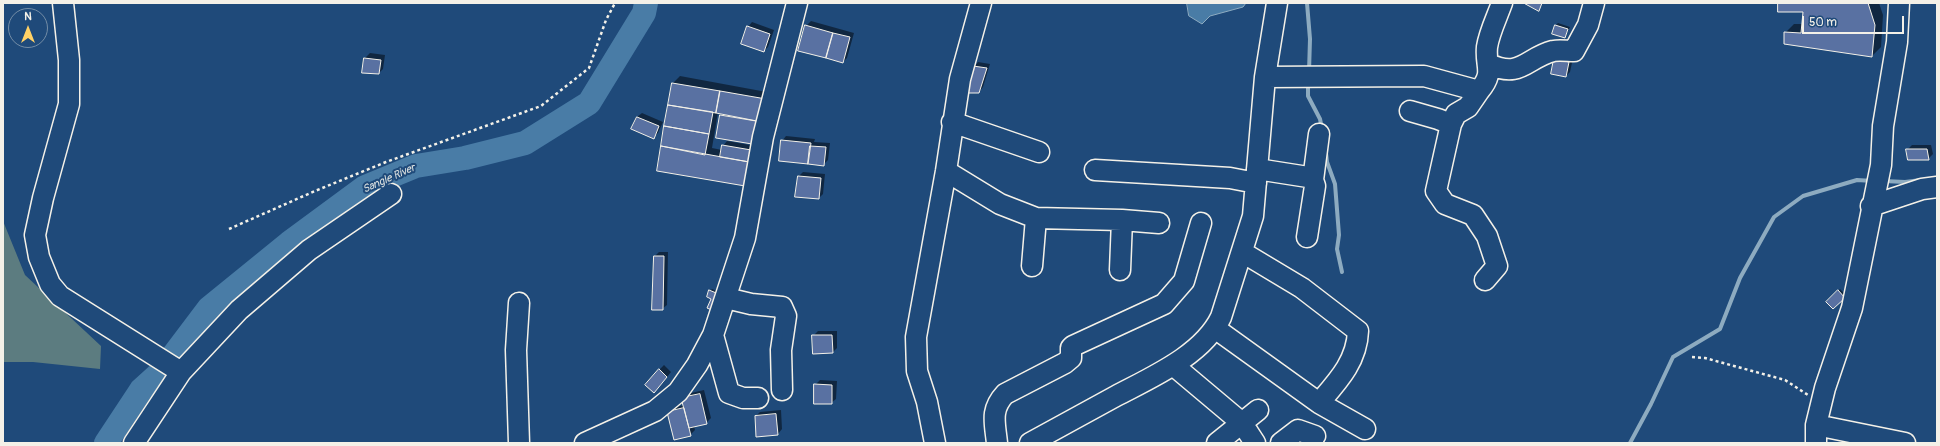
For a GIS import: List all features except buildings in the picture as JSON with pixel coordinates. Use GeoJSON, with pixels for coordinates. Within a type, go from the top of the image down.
{"type":"FeatureCollection","features":[{"type":"Feature","properties":{"kind":"street"},"geometry":{"type":"LineString","coordinates":[[63,3],[69,60],[69,104],[43,198],[35,235],[39,257],[50,284],[60,296],[180,372]]}},
{"type":"Feature","properties":{"kind":"street"},"geometry":{"type":"LineString","coordinates":[[585,443],[655,411],[678,392],[697,365],[713,335],[745,238],[763,138],[797,3]]}},
{"type":"Feature","properties":{"kind":"street"},"geometry":{"type":"LineString","coordinates":[[935,443],[927,402],[917,371],[916,337],[946,171],[952,122],[960,79],[981,3]]}},
{"type":"Feature","properties":{"kind":"street"},"geometry":{"type":"LineString","coordinates":[[1030,443],[1173,365],[1206,339],[1216,329],[1222,317],[1253,216],[1265,77],[1277,3]]}},
{"type":"Feature","properties":{"kind":"street"},"geometry":{"type":"LineString","coordinates":[[1484,280],[1497,266],[1487,236],[1473,215],[1445,204],[1436,191],[1451,124],[1456,114],[1468,107],[1487,81],[1489,64],[1487,48],[1502,3]]}},
{"type":"Feature","properties":{"kind":"street"},"geometry":{"type":"LineString","coordinates":[[1489,64],[1499,69],[1515,69],[1553,51],[1574,51],[1588,25],[1594,3]]}},
{"type":"Feature","properties":{"kind":"street"},"geometry":{"type":"LineString","coordinates":[[1899,3],[1897,42],[1883,126],[1881,165],[1852,308],[1825,388],[1816,434],[1905,443]]}},
{"type":"Feature","properties":{"kind":"street"},"geometry":{"type":"LineString","coordinates":[[1265,77],[1308,78],[1424,76],[1479,91]]}},
{"type":"Feature","properties":{"kind":"street"},"geometry":{"type":"LineString","coordinates":[[1410,111],[1451,124]]}},
{"type":"Feature","properties":{"kind":"street"},"geometry":{"type":"LineString","coordinates":[[952,122],[1039,152]]}},
{"type":"Feature","properties":{"kind":"street"},"geometry":{"type":"LineString","coordinates":[[1307,237],[1315,186],[1313,180],[1319,134]]}},
{"type":"Feature","properties":{"kind":"street"},"geometry":{"type":"LineString","coordinates":[[1095,170],[1230,178],[1257,176],[1308,177],[1313,180]]}},
{"type":"Feature","properties":{"kind":"street"},"geometry":{"type":"LineString","coordinates":[[946,171],[1000,204],[1036,218],[1122,220],[1159,223]]}},
{"type":"Feature","properties":{"kind":"street"},"geometry":{"type":"LineString","coordinates":[[1874,198],[1922,189],[1937,188]]}},
{"type":"Feature","properties":{"kind":"street"},"geometry":{"type":"LineString","coordinates":[[134,443],[180,372],[239,310],[303,255],[391,194]]}},
{"type":"Feature","properties":{"kind":"street"},"geometry":{"type":"LineString","coordinates":[[1032,266],[1036,218]]}},
{"type":"Feature","properties":{"kind":"street"},"geometry":{"type":"LineString","coordinates":[[1120,270],[1122,220]]}},
{"type":"Feature","properties":{"kind":"street"},"geometry":{"type":"LineString","coordinates":[[997,443],[994,410],[997,402],[1005,394],[1065,363],[1071,358],[1071,348],[1073,346],[1164,304],[1170,299],[1184,281],[1201,223]]}},
{"type":"Feature","properties":{"kind":"street"},"geometry":{"type":"LineString","coordinates":[[1242,252],[1302,288],[1358,331],[1345,374],[1319,403]]}},
{"type":"Feature","properties":{"kind":"street"},"geometry":{"type":"LineString","coordinates":[[726,298],[751,304],[782,307],[786,316],[781,350],[782,390]]}},
{"type":"Feature","properties":{"kind":"street"},"geometry":{"type":"LineString","coordinates":[[519,303],[516,350],[519,443]]}},
{"type":"Feature","properties":{"kind":"street"},"geometry":{"type":"LineString","coordinates":[[1216,329],[1319,403],[1365,429]]}},
{"type":"Feature","properties":{"kind":"street"},"geometry":{"type":"LineString","coordinates":[[713,335],[729,393],[742,398],[758,398]]}},
{"type":"Feature","properties":{"kind":"street"},"geometry":{"type":"LineString","coordinates":[[1173,365],[1242,423],[1255,443]]}},
{"type":"Feature","properties":{"kind":"street"},"geometry":{"type":"LineString","coordinates":[[1217,443],[1258,410]]}},
{"type":"Feature","properties":{"kind":"street"},"geometry":{"type":"LineString","coordinates":[[1281,443],[1298,430],[1315,436]]}},
{"type":"Feature","properties":{"kind":"path"},"geometry":{"type":"LineString","coordinates":[[229,229],[386,162],[541,106],[589,68],[606,20],[615,3]]}},
{"type":"Feature","properties":{"kind":"path"},"geometry":{"type":"LineString","coordinates":[[1692,357],[1705,358],[1785,380],[1807,395],[1825,388]]}},
{"type":"Feature","properties":{"kind":"green space"},"geometry":{"type":"Polygon","coordinates":[[[3,221],[25,275],[101,346],[100,369],[33,362],[3,362],[3,221]]]}},
{"type":"Feature","properties":{"kind":"water"},"geometry":{"type":"Polygon","coordinates":[[[1187,3],[1246,3],[1243,7],[1210,16],[1202,24],[1189,16],[1187,3]]]}},
{"type":"Feature","properties":{"kind":"waterway","name":"Sangle River"},"geometry":{"type":"LineString","coordinates":[[172,357],[209,308],[289,243],[365,187],[416,166],[465,158],[525,143],[589,103],[644,13],[646,3]]}},
{"type":"Feature","properties":{"kind":"waterway"},"geometry":{"type":"LineString","coordinates":[[1307,3],[1310,39],[1309,72]]}},
{"type":"Feature","properties":{"kind":"waterway"},"geometry":{"type":"LineString","coordinates":[[1308,83],[1308,96],[1320,119],[1322,129]]}},
{"type":"Feature","properties":{"kind":"waterway"},"geometry":{"type":"LineString","coordinates":[[1326,153],[1327,162],[1335,184],[1339,235],[1337,249],[1342,272]]}},
{"type":"Feature","properties":{"kind":"waterway"},"geometry":{"type":"LineString","coordinates":[[1630,443],[1651,404],[1673,357],[1720,329],[1740,278],[1774,217],[1803,196],[1857,180],[1873,181]]}},
{"type":"Feature","properties":{"kind":"waterway"},"geometry":{"type":"LineString","coordinates":[[1884,181],[1905,182],[1921,180]]}},
{"type":"Feature","properties":{"kind":"waterway","name":"Sangle River"},"geometry":{"type":"LineString","coordinates":[[106,443],[141,390],[162,371]]}}]}
